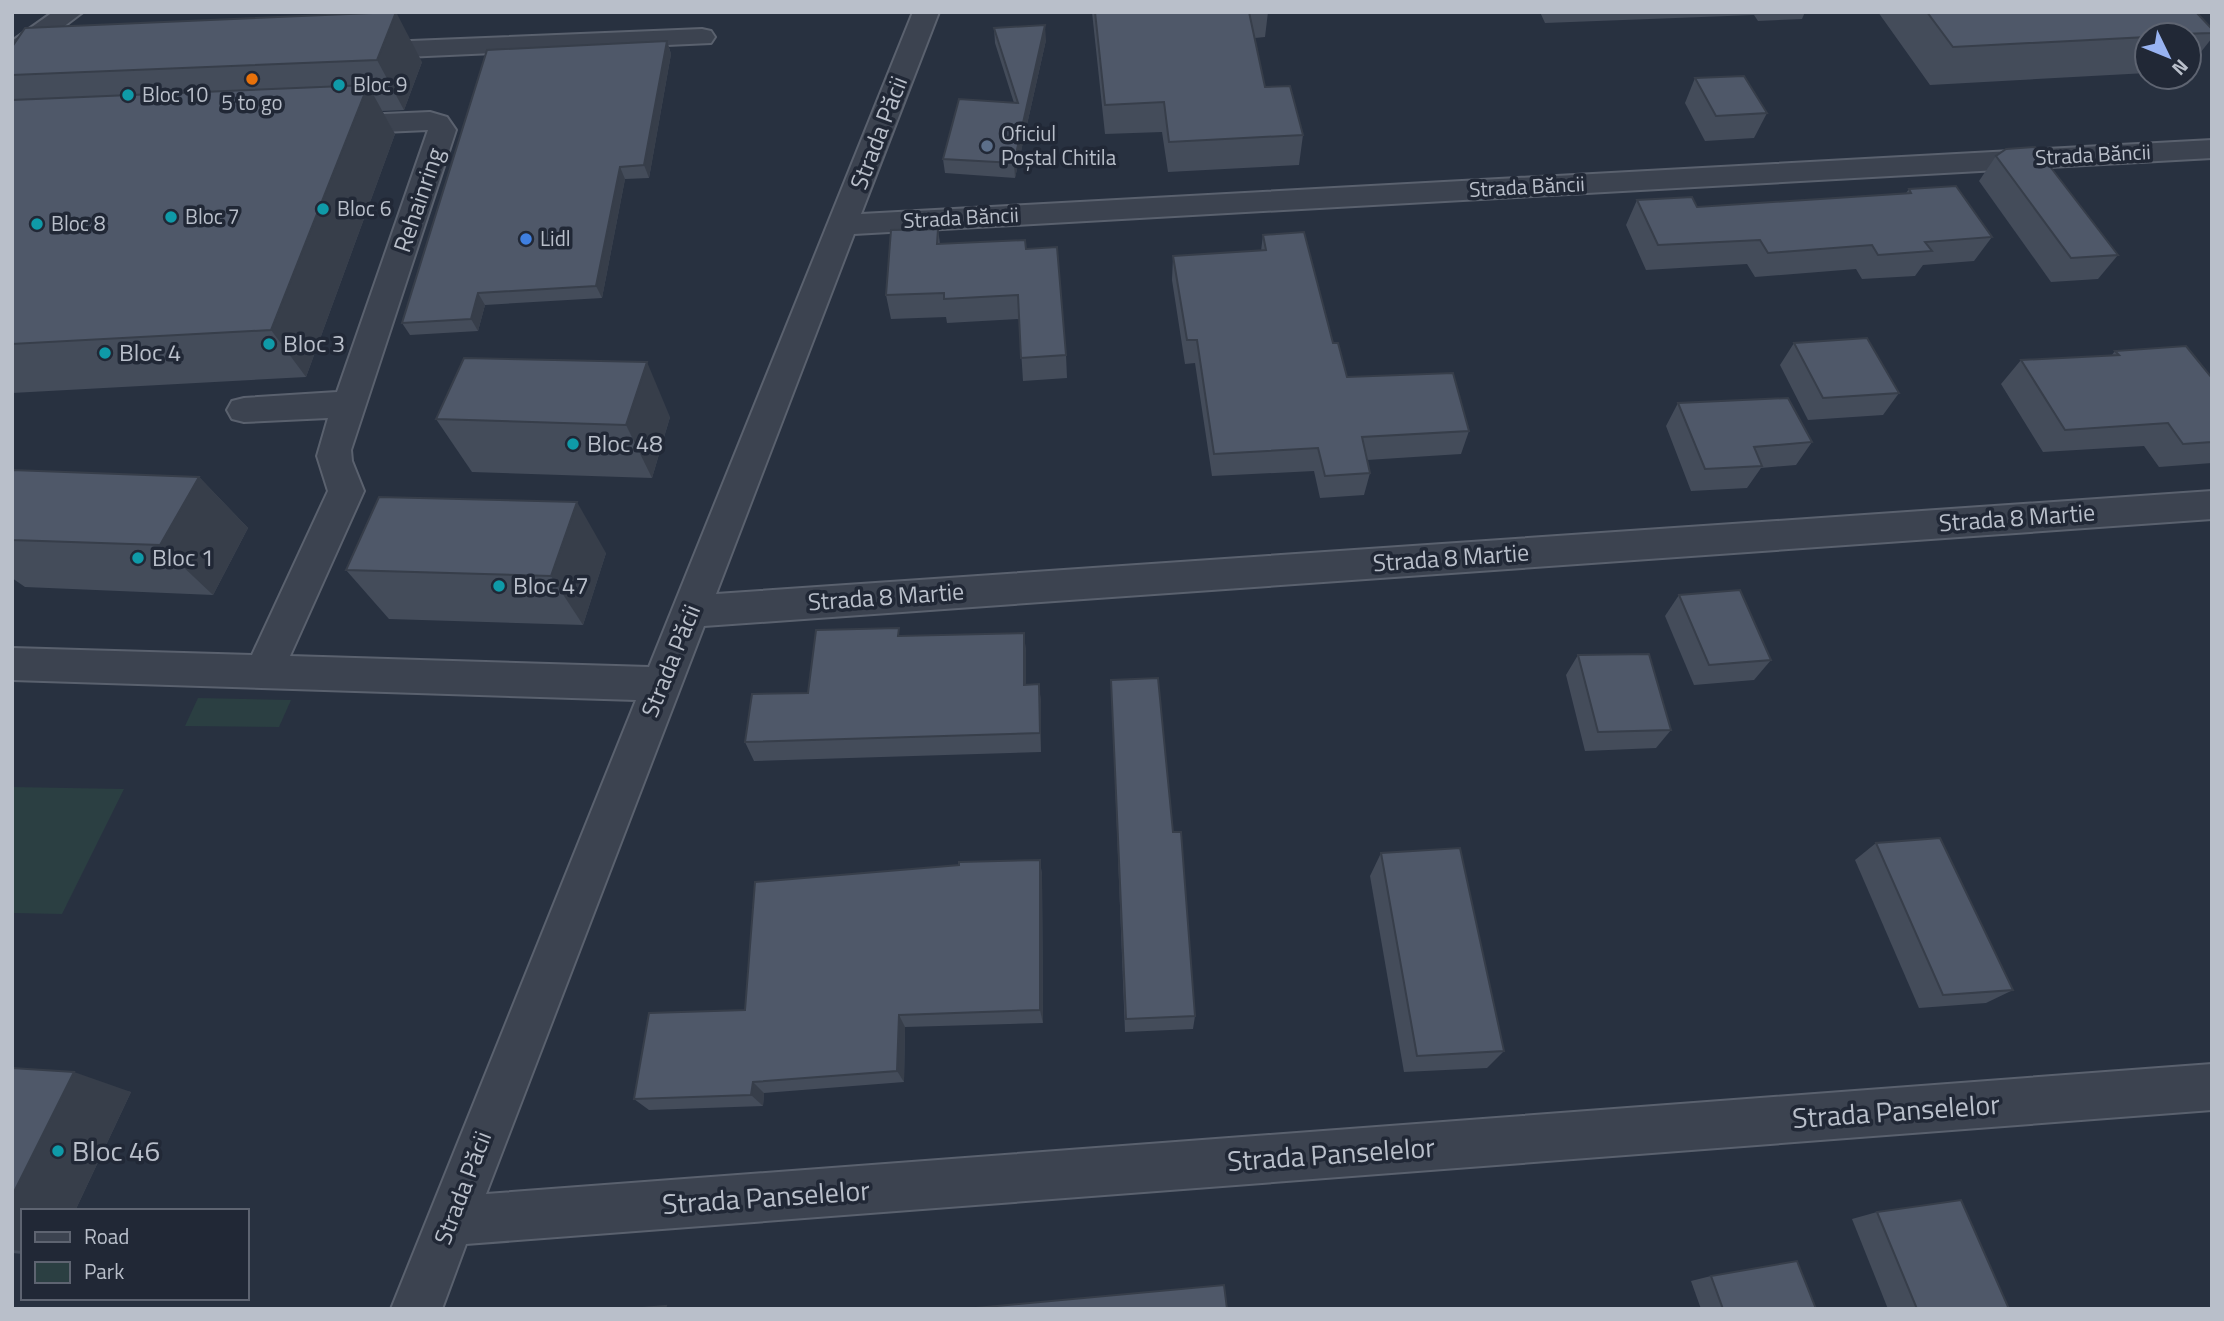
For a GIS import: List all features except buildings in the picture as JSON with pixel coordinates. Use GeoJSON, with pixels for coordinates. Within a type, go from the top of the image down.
{"type":"FeatureCollection","features":[{"type":"Feature","properties":{"kind":"street"},"geometry":{"type":"LineString","coordinates":[[12,53],[70,12]]}},
{"type":"Feature","properties":{"kind":"street","name":"Strada Păcii"},"geometry":{"type":"LineString","coordinates":[[416,1309],[926,12]]}},
{"type":"Feature","properties":{"kind":"street"},"geometry":{"type":"LineString","coordinates":[[331,52],[702,37]]}},
{"type":"Feature","properties":{"kind":"street"},"geometry":{"type":"LineString","coordinates":[[12,66],[40,65]]}},
{"type":"Feature","properties":{"kind":"street","name":"Rehainring"},"geometry":{"type":"LineString","coordinates":[[263,673],[346,491],[346,483],[333,459],[349,404],[443,130],[437,123],[430,121],[312,126]]}},
{"type":"Feature","properties":{"kind":"street","name":"Strada Băncii"},"geometry":{"type":"LineString","coordinates":[[842,225],[2212,149]]}},
{"type":"Feature","properties":{"kind":"street"},"geometry":{"type":"LineString","coordinates":[[244,410],[349,404]]}},
{"type":"Feature","properties":{"kind":"street","name":"Strada 8 Martie"},"geometry":{"type":"LineString","coordinates":[[691,611],[2212,505]]}},
{"type":"Feature","properties":{"kind":"street"},"geometry":{"type":"LineString","coordinates":[[12,664],[662,684]]}},
{"type":"Feature","properties":{"kind":"street","name":"Strada Panselelor"},"geometry":{"type":"LineString","coordinates":[[450,1221],[2212,1087]]}},
{"type":"Feature","properties":{"kind":"green space"},"geometry":{"type":"Polygon","coordinates":[[[198,698],[291,700],[279,727],[185,726],[198,698]]]}},
{"type":"Feature","properties":{"kind":"green space"},"geometry":{"type":"Polygon","coordinates":[[[12,787],[124,789],[62,914],[12,913],[12,787]]]}},
{"type":"Feature","properties":{"kind":"place","name":"5 to go"},"geometry":{"type":"Point","coordinates":[252,79]}},
{"type":"Feature","properties":{"kind":"place","name":"Bloc 9"},"geometry":{"type":"Point","coordinates":[339,85]}},
{"type":"Feature","properties":{"kind":"place","name":"Bloc 10"},"geometry":{"type":"Point","coordinates":[128,95]}},
{"type":"Feature","properties":{"kind":"place","name":"Oficiul Poștal Chitila"},"geometry":{"type":"Point","coordinates":[987,146]}},
{"type":"Feature","properties":{"kind":"place","name":"Bloc 6"},"geometry":{"type":"Point","coordinates":[323,209]}},
{"type":"Feature","properties":{"kind":"place","name":"Bloc 7"},"geometry":{"type":"Point","coordinates":[171,217]}},
{"type":"Feature","properties":{"kind":"place","name":"Bloc 8"},"geometry":{"type":"Point","coordinates":[37,224]}},
{"type":"Feature","properties":{"kind":"place","name":"Lidl"},"geometry":{"type":"Point","coordinates":[526,239]}},
{"type":"Feature","properties":{"kind":"place","name":"Bloc 3"},"geometry":{"type":"Point","coordinates":[269,344]}},
{"type":"Feature","properties":{"kind":"place","name":"Bloc 4"},"geometry":{"type":"Point","coordinates":[105,353]}},
{"type":"Feature","properties":{"kind":"place","name":"Bloc 48"},"geometry":{"type":"Point","coordinates":[573,444]}},
{"type":"Feature","properties":{"kind":"place","name":"Bloc 1"},"geometry":{"type":"Point","coordinates":[138,558]}},
{"type":"Feature","properties":{"kind":"place","name":"Bloc 47"},"geometry":{"type":"Point","coordinates":[499,586]}},
{"type":"Feature","properties":{"kind":"place","name":"Bloc 46"},"geometry":{"type":"Point","coordinates":[58,1151]}}]}
